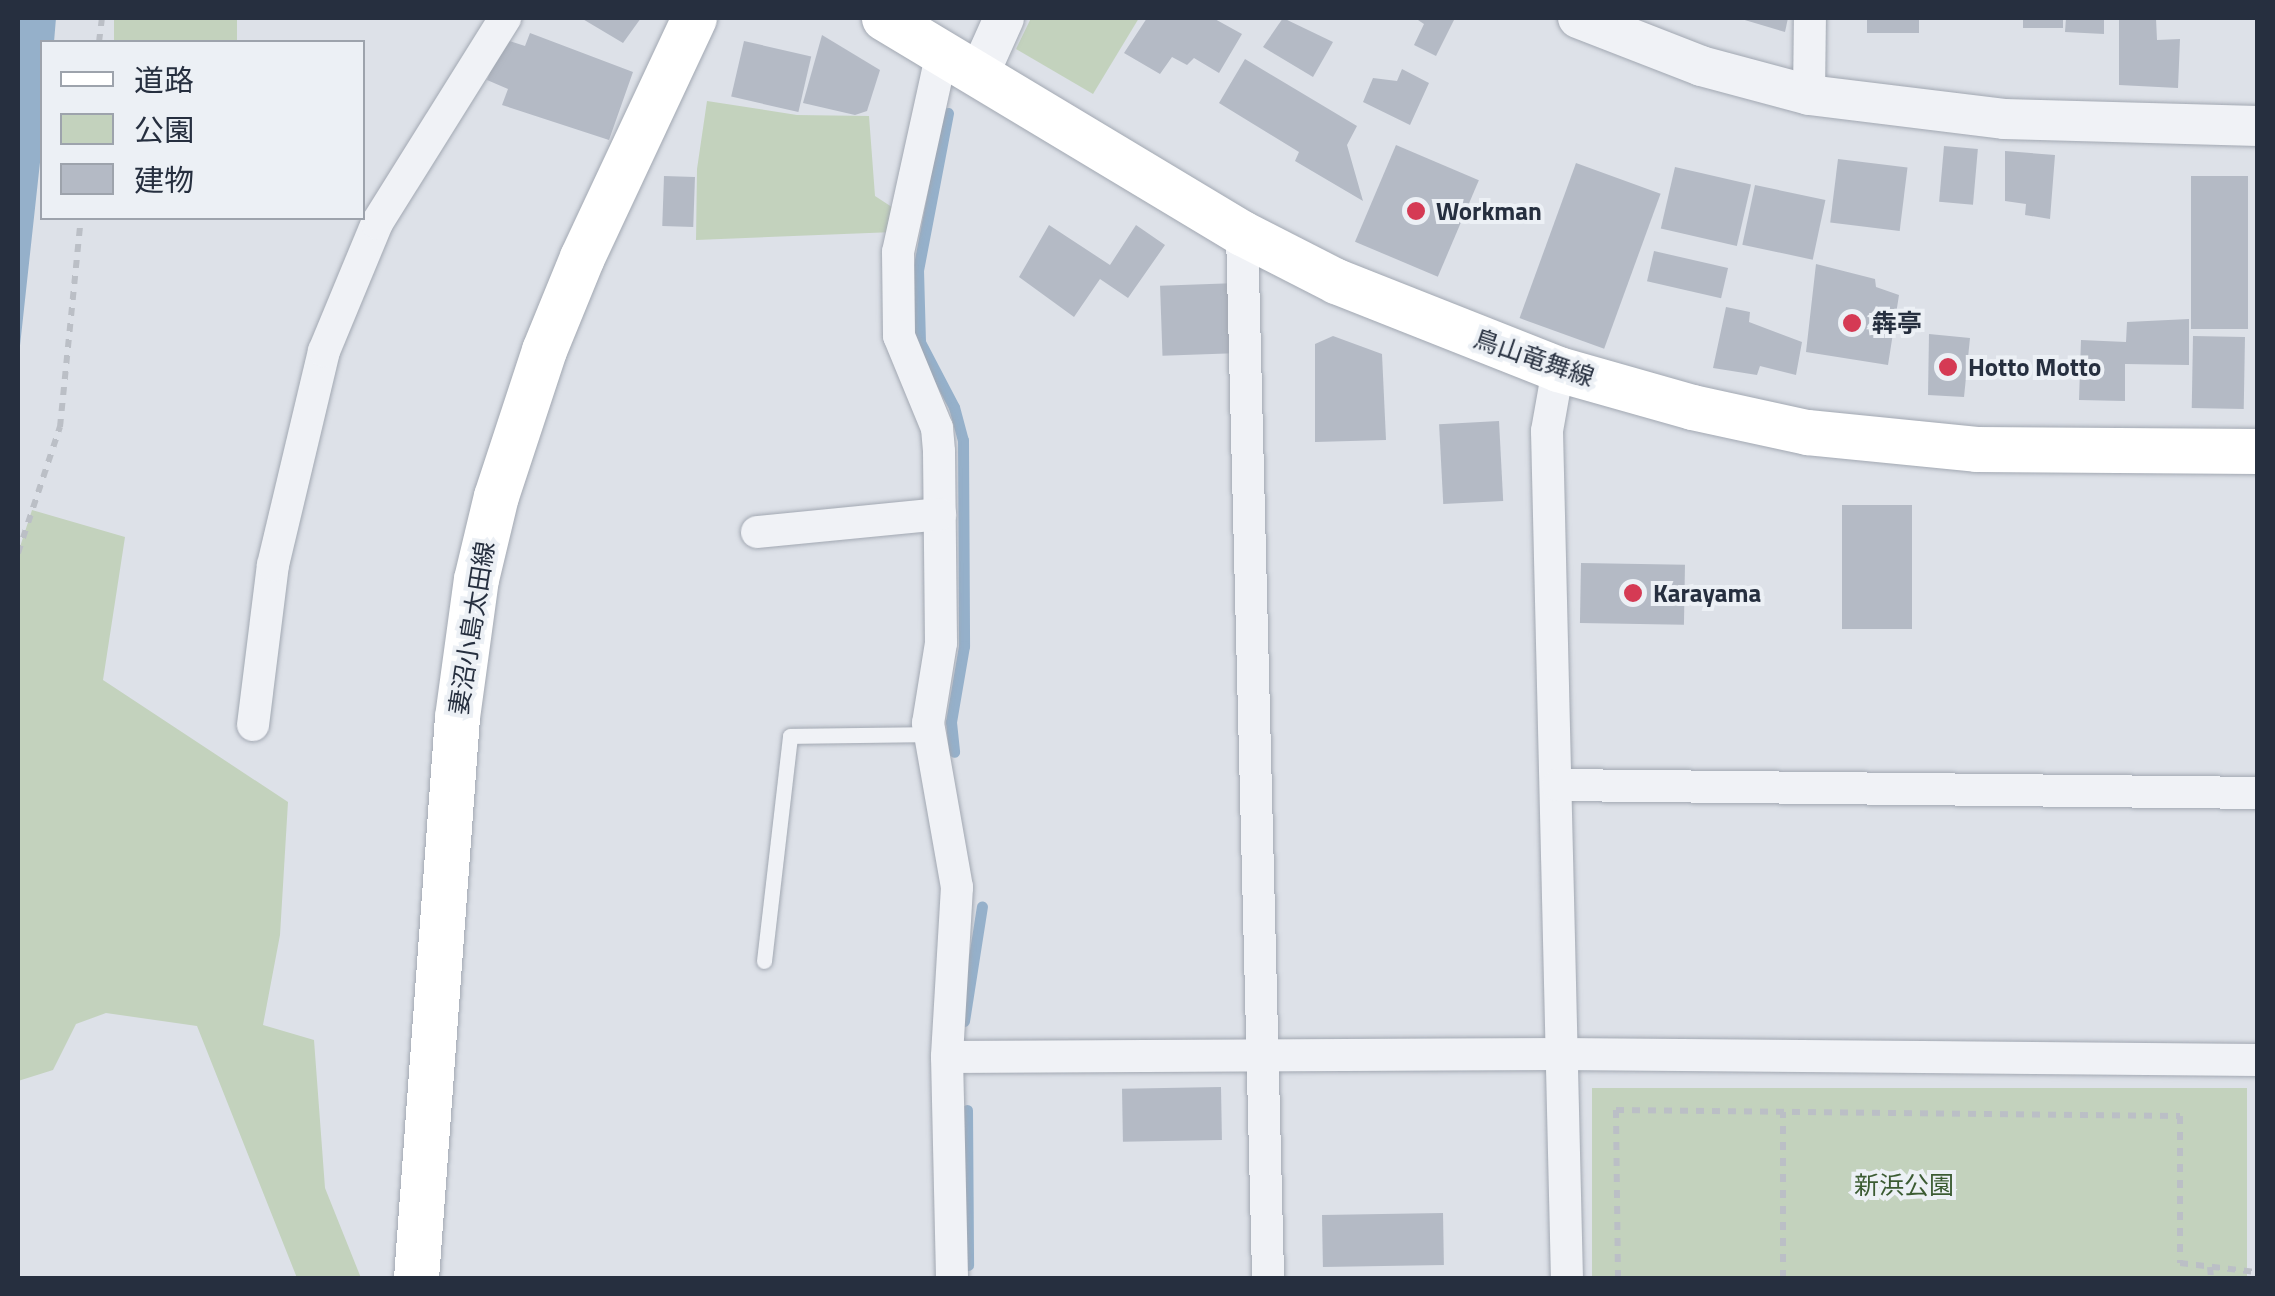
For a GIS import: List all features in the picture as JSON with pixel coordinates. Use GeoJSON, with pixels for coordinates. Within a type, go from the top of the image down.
{"type":"FeatureCollection","features":[{"type":"Feature","properties":{"kind":"main road","name":"妻沼小島太田線"},"geometry":{"type":"LineString","coordinates":[[416,1278],[457,717],[476,579],[496,496],[544,350],[582,257],[694,18]]}},
{"type":"Feature","properties":{"kind":"main road","name":"鳥山竜舞線"},"geometry":{"type":"LineString","coordinates":[[884,18],[1242,233],[1336,281],[1558,369],[1692,408],[1807,432],[1976,449],[2258,452]]}},
{"type":"Feature","properties":{"kind":"street"},"geometry":{"type":"LineString","coordinates":[[253,725],[273,565],[324,352],[377,223],[505,18]]}},
{"type":"Feature","properties":{"kind":"street"},"geometry":{"type":"LineString","coordinates":[[952,1278],[947,1057],[956,887],[930,734],[941,643],[937,428],[900,336],[898,252],[960,63],[1004,18]]}},
{"type":"Feature","properties":{"kind":"street"},"geometry":{"type":"LineString","coordinates":[[1578,18],[1701,66],[1809,96],[2004,119],[2258,126]]}},
{"type":"Feature","properties":{"kind":"street"},"geometry":{"type":"LineString","coordinates":[[1809,96],[1810,18]]}},
{"type":"Feature","properties":{"kind":"street"},"geometry":{"type":"LineString","coordinates":[[1242,233],[1268,1278]]}},
{"type":"Feature","properties":{"kind":"street"},"geometry":{"type":"LineString","coordinates":[[1558,369],[1547,432],[1567,1278]]}},
{"type":"Feature","properties":{"kind":"street"},"geometry":{"type":"LineString","coordinates":[[757,532],[940,514]]}},
{"type":"Feature","properties":{"kind":"street"},"geometry":{"type":"LineString","coordinates":[[1558,785],[2258,793]]}},
{"type":"Feature","properties":{"kind":"street"},"geometry":{"type":"LineString","coordinates":[[947,1057],[1561,1054],[2258,1060]]}},
{"type":"Feature","properties":{"kind":"lane"},"geometry":{"type":"LineString","coordinates":[[764,961],[790,736],[930,734]]}},
{"type":"Feature","properties":{"kind":"path"},"geometry":{"type":"LineString","coordinates":[[18,553],[60,427],[81,220]]}},
{"type":"Feature","properties":{"kind":"path"},"geometry":{"type":"LineString","coordinates":[[1618,1278],[1616,1110],[2180,1116],[2180,1263],[2255,1272]]}},
{"type":"Feature","properties":{"kind":"path"},"geometry":{"type":"LineString","coordinates":[[1783,1278],[1784,1112]]}},
{"type":"Feature","properties":{"kind":"path"},"geometry":{"type":"LineString","coordinates":[[2210,1267],[2211,1278]]}},
{"type":"Feature","properties":{"kind":"green space"},"geometry":{"type":"Polygon","coordinates":[[[114,18],[237,18],[237,40],[114,40],[114,18]]]}},
{"type":"Feature","properties":{"kind":"green space"},"geometry":{"type":"Polygon","coordinates":[[[1031,18],[1139,18],[1093,94],[1016,49],[1031,18]]]}},
{"type":"Feature","properties":{"kind":"green space"},"geometry":{"type":"Polygon","coordinates":[[[707,101],[797,115],[869,116],[875,196],[898,211],[894,232],[696,240],[697,169],[707,101]]]}},
{"type":"Feature","properties":{"kind":"green space"},"geometry":{"type":"Polygon","coordinates":[[[32,510],[125,537],[103,680],[288,802],[280,935],[263,1025],[314,1040],[325,1188],[361,1278],[297,1278],[197,1026],[106,1013],[76,1024],[53,1070],[18,1081],[18,553],[32,510]]]}},
{"type":"Feature","properties":{"kind":"green space","name":"新浜公園"},"geometry":{"type":"Polygon","coordinates":[[[1592,1088],[2247,1088],[2247,1278],[1592,1278],[1592,1088]]]}},
{"type":"Feature","properties":{"kind":"water"},"geometry":{"type":"Polygon","coordinates":[[[18,18],[56,18],[54,40],[40,40],[40,162],[18,364],[18,18]]]}},
{"type":"Feature","properties":{"kind":"building"},"geometry":{"type":"Polygon","coordinates":[[[581,18],[641,18],[623,43],[581,18]]]}},
{"type":"Feature","properties":{"kind":"building"},"geometry":{"type":"Polygon","coordinates":[[[1147,18],[1213,18],[1242,34],[1219,73],[1194,58],[1187,65],[1172,57],[1160,74],[1124,53],[1147,18]]]}},
{"type":"Feature","properties":{"kind":"building"},"geometry":{"type":"Polygon","coordinates":[[[1283,18],[1333,42],[1313,77],[1263,47],[1283,18]]]}},
{"type":"Feature","properties":{"kind":"building"},"geometry":{"type":"Polygon","coordinates":[[[1415,18],[1455,18],[1436,56],[1414,45],[1424,24],[1415,18]]]}},
{"type":"Feature","properties":{"kind":"building"},"geometry":{"type":"Polygon","coordinates":[[[1738,18],[1788,18],[1785,32],[1738,18]]]}},
{"type":"Feature","properties":{"kind":"building"},"geometry":{"type":"Polygon","coordinates":[[[1867,18],[1919,18],[1919,33],[1867,33],[1867,18]]]}},
{"type":"Feature","properties":{"kind":"building"},"geometry":{"type":"Polygon","coordinates":[[[2023,18],[2063,18],[2063,28],[2023,28],[2023,18]]]}},
{"type":"Feature","properties":{"kind":"building"},"geometry":{"type":"Polygon","coordinates":[[[2066,18],[2104,18],[2104,34],[2065,32],[2066,18]]]}},
{"type":"Feature","properties":{"kind":"building"},"geometry":{"type":"Polygon","coordinates":[[[2119,18],[2156,18],[2157,40],[2180,39],[2178,88],[2119,85],[2119,18]]]}},
{"type":"Feature","properties":{"kind":"building"},"geometry":{"type":"Polygon","coordinates":[[[530,33],[633,72],[609,140],[502,105],[508,89],[487,80],[503,39],[525,46],[530,33]]]}},
{"type":"Feature","properties":{"kind":"building"},"geometry":{"type":"Polygon","coordinates":[[[822,35],[880,70],[867,111],[855,115],[803,103],[822,35]]]}},
{"type":"Feature","properties":{"kind":"building"},"geometry":{"type":"Polygon","coordinates":[[[744,41],[811,57],[798,112],[731,97],[744,41]]]}},
{"type":"Feature","properties":{"kind":"building"},"geometry":{"type":"Polygon","coordinates":[[[1245,59],[1357,126],[1347,145],[1363,201],[1295,161],[1299,152],[1219,103],[1245,59]]]}},
{"type":"Feature","properties":{"kind":"building"},"geometry":{"type":"Polygon","coordinates":[[[1402,69],[1429,83],[1410,125],[1363,102],[1373,78],[1397,81],[1402,69]]]}},
{"type":"Feature","properties":{"kind":"building","name":"Workman"},"geometry":{"type":"Polygon","coordinates":[[[1396,145],[1479,180],[1438,277],[1355,242],[1396,145]]]}},
{"type":"Feature","properties":{"kind":"building"},"geometry":{"type":"Polygon","coordinates":[[[1944,146],[1978,149],[1973,205],[1939,202],[1944,146]]]}},
{"type":"Feature","properties":{"kind":"building"},"geometry":{"type":"Polygon","coordinates":[[[2005,151],[2055,155],[2050,219],[2025,215],[2026,204],[2005,201],[2005,151]]]}},
{"type":"Feature","properties":{"kind":"building"},"geometry":{"type":"Polygon","coordinates":[[[1838,159],[1907,168],[1900,231],[1830,223],[1838,159]]]}},
{"type":"Feature","properties":{"kind":"building"},"geometry":{"type":"Polygon","coordinates":[[[1576,163],[1661,194],[1604,349],[1520,318],[1576,163]]]}},
{"type":"Feature","properties":{"kind":"building"},"geometry":{"type":"Polygon","coordinates":[[[1675,167],[1751,185],[1737,246],[1661,228],[1675,167]]]}},
{"type":"Feature","properties":{"kind":"building"},"geometry":{"type":"Polygon","coordinates":[[[664,176],[695,177],[693,227],[662,226],[664,176]]]}},
{"type":"Feature","properties":{"kind":"building"},"geometry":{"type":"Polygon","coordinates":[[[2191,176],[2248,176],[2248,329],[2191,329],[2191,176]]]}},
{"type":"Feature","properties":{"kind":"building"},"geometry":{"type":"Polygon","coordinates":[[[1755,185],[1825,200],[1813,260],[1742,245],[1755,185]]]}},
{"type":"Feature","properties":{"kind":"building"},"geometry":{"type":"Polygon","coordinates":[[[1049,225],[1110,265],[1136,225],[1165,245],[1128,298],[1100,279],[1074,317],[1019,277],[1049,225]]]}},
{"type":"Feature","properties":{"kind":"building"},"geometry":{"type":"Polygon","coordinates":[[[1654,251],[1728,268],[1721,298],[1647,281],[1654,251]]]}},
{"type":"Feature","properties":{"kind":"building","name":"犇亭"},"geometry":{"type":"Polygon","coordinates":[[[1816,264],[1875,279],[1876,287],[1899,295],[1888,365],[1806,352],[1816,264]]]}},
{"type":"Feature","properties":{"kind":"building"},"geometry":{"type":"Polygon","coordinates":[[[1238,283],[1240,353],[1162,356],[1160,286],[1238,283]]]}},
{"type":"Feature","properties":{"kind":"building"},"geometry":{"type":"Polygon","coordinates":[[[1726,307],[1750,312],[1749,322],[1802,342],[1796,375],[1760,366],[1757,375],[1713,368],[1726,307]]]}},
{"type":"Feature","properties":{"kind":"building"},"geometry":{"type":"Polygon","coordinates":[[[2189,319],[2189,365],[2125,364],[2125,401],[2079,400],[2081,340],[2126,342],[2127,322],[2189,319]]]}},
{"type":"Feature","properties":{"kind":"building","name":"Hotto Motto"},"geometry":{"type":"Polygon","coordinates":[[[1929,334],[1970,338],[1964,397],[1928,395],[1929,334]]]}},
{"type":"Feature","properties":{"kind":"building"},"geometry":{"type":"Polygon","coordinates":[[[1333,336],[1382,354],[1386,440],[1315,442],[1315,344],[1333,336]]]}},
{"type":"Feature","properties":{"kind":"building"},"geometry":{"type":"Polygon","coordinates":[[[2193,336],[2245,337],[2244,409],[2192,408],[2193,336]]]}},
{"type":"Feature","properties":{"kind":"building"},"geometry":{"type":"Polygon","coordinates":[[[1499,421],[1503,501],[1443,504],[1439,424],[1499,421]]]}},
{"type":"Feature","properties":{"kind":"building"},"geometry":{"type":"Polygon","coordinates":[[[1842,505],[1912,505],[1912,629],[1842,629],[1842,505]]]}},
{"type":"Feature","properties":{"kind":"building","name":"Karayama"},"geometry":{"type":"Polygon","coordinates":[[[1581,563],[1685,565],[1684,625],[1580,623],[1581,563]]]}},
{"type":"Feature","properties":{"kind":"building"},"geometry":{"type":"Polygon","coordinates":[[[1221,1087],[1222,1140],[1123,1142],[1122,1089],[1221,1087]]]}},
{"type":"Feature","properties":{"kind":"building"},"geometry":{"type":"Polygon","coordinates":[[[1443,1213],[1444,1265],[1323,1267],[1322,1215],[1443,1213]]]}},
{"type":"Feature","properties":{"kind":"waterway"},"geometry":{"type":"LineString","coordinates":[[948,113],[918,270],[920,342],[954,407],[963,440],[964,646],[951,722],[954,752]]}},
{"type":"Feature","properties":{"kind":"waterway"},"geometry":{"type":"LineString","coordinates":[[964,1021],[982,906]]}},
{"type":"Feature","properties":{"kind":"waterway"},"geometry":{"type":"LineString","coordinates":[[967,1110],[968,1265]]}},
{"type":"Feature","properties":{"kind":"place","name":"Workman"},"geometry":{"type":"Point","coordinates":[1416,211]}},
{"type":"Feature","properties":{"kind":"place","name":"犇亭"},"geometry":{"type":"Point","coordinates":[1852,323]}},
{"type":"Feature","properties":{"kind":"place","name":"Hotto Motto"},"geometry":{"type":"Point","coordinates":[1948,367]}},
{"type":"Feature","properties":{"kind":"place","name":"Karayama"},"geometry":{"type":"Point","coordinates":[1633,593]}}]}
